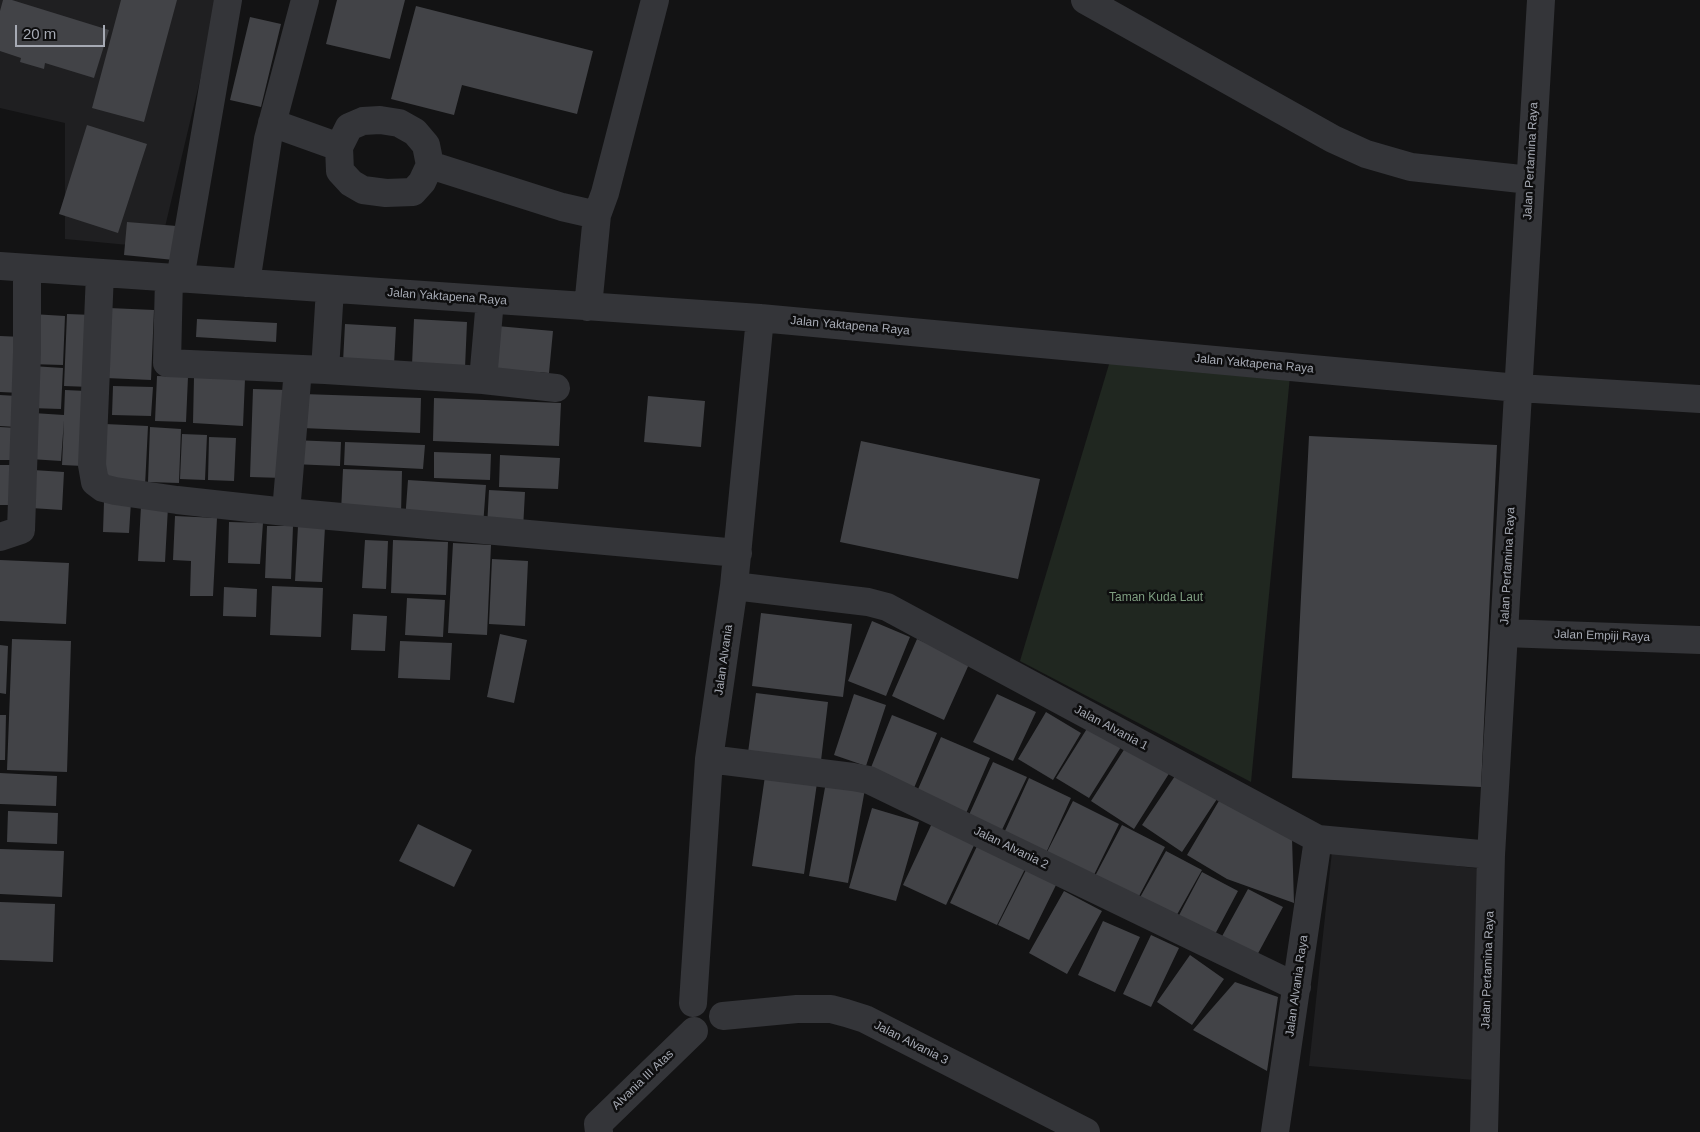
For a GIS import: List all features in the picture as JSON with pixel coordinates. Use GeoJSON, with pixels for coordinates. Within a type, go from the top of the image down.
{"type":"FeatureCollection","features":[{"type":"Feature","properties":{"kind":"street"},"geometry":{"type":"LineString","coordinates":[[228,0],[175,279],[167,363],[325,370],[482,380],[556,388]]}},
{"type":"Feature","properties":{"kind":"street"},"geometry":{"type":"LineString","coordinates":[[246,283],[268,139],[305,0]]}},
{"type":"Feature","properties":{"kind":"street"},"geometry":{"type":"LineString","coordinates":[[588,307],[597,215],[656,0]]}},
{"type":"Feature","properties":{"kind":"street"},"geometry":{"type":"LineString","coordinates":[[1085,0],[1332,138],[1366,154],[1411,167],[1530,180]]}},
{"type":"Feature","properties":{"kind":"street","name":"Jalan Pertamina Raya"},"geometry":{"type":"LineString","coordinates":[[1484,1132],[1495,688],[1504,633],[1540,0]]}},
{"type":"Feature","properties":{"kind":"street"},"geometry":{"type":"LineString","coordinates":[[380,120],[399,123],[415,132],[426,145],[430,165],[422,182],[413,192],[386,193],[363,190],[351,183],[340,171],[339,147],[349,128],[363,121],[380,120]]}},
{"type":"Feature","properties":{"kind":"street"},"geometry":{"type":"LineString","coordinates":[[272,123],[339,147]]}},
{"type":"Feature","properties":{"kind":"street"},"geometry":{"type":"LineString","coordinates":[[430,165],[562,207],[597,215]]}},
{"type":"Feature","properties":{"kind":"street","name":"Jalan Yaktapena Raya"},"geometry":{"type":"LineString","coordinates":[[0,266],[760,318],[1518,388],[1700,399]]}},
{"type":"Feature","properties":{"kind":"street"},"geometry":{"type":"LineString","coordinates":[[0,537],[21,530],[27,352],[27,268]]}},
{"type":"Feature","properties":{"kind":"street"},"geometry":{"type":"LineString","coordinates":[[100,273],[92,464],[95,482],[103,488],[177,500],[286,512],[738,553]]}},
{"type":"Feature","properties":{"kind":"street"},"geometry":{"type":"LineString","coordinates":[[325,370],[330,289]]}},
{"type":"Feature","properties":{"kind":"street"},"geometry":{"type":"LineString","coordinates":[[482,380],[490,300]]}},
{"type":"Feature","properties":{"kind":"street","name":"Jalan Alvania"},"geometry":{"type":"LineString","coordinates":[[693,1003],[709,759],[738,553],[760,318]]}},
{"type":"Feature","properties":{"kind":"street"},"geometry":{"type":"LineString","coordinates":[[286,512],[298,369]]}},
{"type":"Feature","properties":{"kind":"street","name":"Jalan Alvania 1"},"geometry":{"type":"LineString","coordinates":[[734,586],[868,602],[887,607],[1318,840],[1491,855]]}},
{"type":"Feature","properties":{"kind":"street","name":"Jalan Empiji Raya"},"geometry":{"type":"LineString","coordinates":[[1504,633],[1700,640]]}},
{"type":"Feature","properties":{"kind":"street","name":"Jalan Alvania 2"},"geometry":{"type":"LineString","coordinates":[[709,759],[869,780],[1298,987]]}},
{"type":"Feature","properties":{"kind":"street","name":"Jalan Alvania Raya"},"geometry":{"type":"LineString","coordinates":[[1275,1132],[1298,987],[1318,840]]}},
{"type":"Feature","properties":{"kind":"street"},"geometry":{"type":"LineString","coordinates":[[701,999],[709,999],[716,1002],[723,1016],[721,1024],[716,1030],[709,1034],[701,1034],[694,1031],[688,1024],[688,1009],[693,1003],[701,999]]}},
{"type":"Feature","properties":{"kind":"street","name":"Jalan Alvania 3"},"geometry":{"type":"LineString","coordinates":[[723,1016],[797,1009],[831,1009],[865,1019],[1086,1132]]}},
{"type":"Feature","properties":{"kind":"street","name":"Alvania III Atas"},"geometry":{"type":"LineString","coordinates":[[599,1132],[598,1124],[694,1031]]}},
{"type":"Feature","properties":{"kind":"shaded area"},"geometry":{"type":"Polygon","coordinates":[[[0,0],[219,0],[160,248],[65,239],[65,123],[0,108],[0,0]]]}},
{"type":"Feature","properties":{"kind":"shaded area"},"geometry":{"type":"Polygon","coordinates":[[[1332,851],[1482,869],[1474,1080],[1309,1066],[1332,851]]]}},
{"type":"Feature","properties":{"kind":"green space","name":"Taman Kuda Laut"},"geometry":{"type":"Polygon","coordinates":[[[1110,361],[1290,376],[1251,782],[1020,661],[1110,361]]]}},
{"type":"Feature","properties":{"kind":"building"},"geometry":{"type":"Polygon","coordinates":[[[3,0],[12,0],[109,30],[94,78],[45,63],[44,69],[20,62],[21,58],[0,51],[0,11],[3,0]]]}},
{"type":"Feature","properties":{"kind":"building"},"geometry":{"type":"Polygon","coordinates":[[[121,0],[177,0],[144,122],[92,108],[121,0]]]}},
{"type":"Feature","properties":{"kind":"building"},"geometry":{"type":"Polygon","coordinates":[[[337,0],[405,0],[390,59],[326,44],[337,0]]]}},
{"type":"Feature","properties":{"kind":"building"},"geometry":{"type":"Polygon","coordinates":[[[416,6],[593,51],[577,114],[462,85],[454,115],[391,99],[416,6]]]}},
{"type":"Feature","properties":{"kind":"building"},"geometry":{"type":"Polygon","coordinates":[[[250,17],[281,24],[261,107],[230,100],[250,17]]]}},
{"type":"Feature","properties":{"kind":"building"},"geometry":{"type":"Polygon","coordinates":[[[87,125],[147,144],[118,233],[59,214],[87,125]]]}},
{"type":"Feature","properties":{"kind":"building"},"geometry":{"type":"Polygon","coordinates":[[[127,222],[177,226],[174,260],[124,255],[127,222]]]}},
{"type":"Feature","properties":{"kind":"building"},"geometry":{"type":"Polygon","coordinates":[[[109,308],[154,310],[151,380],[106,378],[109,308]]]}},
{"type":"Feature","properties":{"kind":"building"},"geometry":{"type":"Polygon","coordinates":[[[32,314],[65,316],[63,365],[29,364],[32,314]]]}},
{"type":"Feature","properties":{"kind":"building"},"geometry":{"type":"Polygon","coordinates":[[[67,314],[93,315],[90,387],[64,386],[67,314]]]}},
{"type":"Feature","properties":{"kind":"building"},"geometry":{"type":"Polygon","coordinates":[[[197,319],[277,323],[276,342],[196,337],[197,319]]]}},
{"type":"Feature","properties":{"kind":"building"},"geometry":{"type":"Polygon","coordinates":[[[414,319],[467,322],[465,368],[412,365],[414,319]]]}},
{"type":"Feature","properties":{"kind":"building"},"geometry":{"type":"Polygon","coordinates":[[[345,324],[396,327],[394,365],[343,362],[345,324]]]}},
{"type":"Feature","properties":{"kind":"building"},"geometry":{"type":"Polygon","coordinates":[[[497,326],[553,331],[549,373],[494,369],[497,326]]]}},
{"type":"Feature","properties":{"kind":"building"},"geometry":{"type":"Polygon","coordinates":[[[0,336],[23,337],[21,393],[0,392],[0,336]]]}},
{"type":"Feature","properties":{"kind":"building"},"geometry":{"type":"Polygon","coordinates":[[[32,366],[63,368],[61,409],[30,408],[32,366]]]}},
{"type":"Feature","properties":{"kind":"building"},"geometry":{"type":"Polygon","coordinates":[[[157,376],[188,377],[186,422],[155,421],[157,376]]]}},
{"type":"Feature","properties":{"kind":"building"},"geometry":{"type":"Polygon","coordinates":[[[194,377],[245,379],[243,426],[193,423],[194,377]]]}},
{"type":"Feature","properties":{"kind":"building"},"geometry":{"type":"Polygon","coordinates":[[[113,386],[153,387],[151,416],[112,415],[113,386]]]}},
{"type":"Feature","properties":{"kind":"building"},"geometry":{"type":"Polygon","coordinates":[[[253,389],[287,390],[283,478],[250,477],[253,389]]]}},
{"type":"Feature","properties":{"kind":"building"},"geometry":{"type":"Polygon","coordinates":[[[65,390],[86,391],[83,466],[62,465],[64,420],[61,461],[30,459],[33,413],[64,415],[65,390]]]}},
{"type":"Feature","properties":{"kind":"building"},"geometry":{"type":"Polygon","coordinates":[[[303,394],[421,398],[420,433],[302,428],[303,394]]]}},
{"type":"Feature","properties":{"kind":"building"},"geometry":{"type":"Polygon","coordinates":[[[0,395],[17,396],[16,427],[0,426],[0,395]]]}},
{"type":"Feature","properties":{"kind":"building"},"geometry":{"type":"Polygon","coordinates":[[[648,396],[705,401],[701,447],[644,442],[648,396]]]}},
{"type":"Feature","properties":{"kind":"building"},"geometry":{"type":"Polygon","coordinates":[[[434,398],[561,403],[559,446],[433,441],[434,398]]]}},
{"type":"Feature","properties":{"kind":"building"},"geometry":{"type":"Polygon","coordinates":[[[105,424],[148,426],[145,486],[102,484],[105,424]]]}},
{"type":"Feature","properties":{"kind":"building"},"geometry":{"type":"Polygon","coordinates":[[[0,427],[18,428],[17,460],[0,460],[0,427]]]}},
{"type":"Feature","properties":{"kind":"building"},"geometry":{"type":"Polygon","coordinates":[[[150,427],[181,429],[179,483],[148,482],[150,427]]]}},
{"type":"Feature","properties":{"kind":"building"},"geometry":{"type":"Polygon","coordinates":[[[182,434],[207,435],[205,480],[180,479],[182,434]]]}},
{"type":"Feature","properties":{"kind":"building"},"geometry":{"type":"Polygon","coordinates":[[[1309,436],[1497,445],[1481,787],[1292,778],[1309,436]]]}},
{"type":"Feature","properties":{"kind":"building"},"geometry":{"type":"Polygon","coordinates":[[[209,437],[236,438],[234,481],[208,480],[209,437]]]}},
{"type":"Feature","properties":{"kind":"building"},"geometry":{"type":"Polygon","coordinates":[[[293,440],[341,442],[340,466],[292,464],[293,440]]]}},
{"type":"Feature","properties":{"kind":"building"},"geometry":{"type":"Polygon","coordinates":[[[861,441],[1040,479],[1018,579],[840,542],[861,441]]]}},
{"type":"Feature","properties":{"kind":"building"},"geometry":{"type":"Polygon","coordinates":[[[345,442],[425,445],[423,469],[344,465],[345,442]]]}},
{"type":"Feature","properties":{"kind":"building"},"geometry":{"type":"Polygon","coordinates":[[[434,452],[491,454],[490,480],[434,478],[434,452]]]}},
{"type":"Feature","properties":{"kind":"building"},"geometry":{"type":"Polygon","coordinates":[[[500,455],[560,458],[558,489],[499,487],[500,455]]]}},
{"type":"Feature","properties":{"kind":"building"},"geometry":{"type":"Polygon","coordinates":[[[0,465],[12,465],[11,505],[0,505],[0,465]]]}},
{"type":"Feature","properties":{"kind":"building"},"geometry":{"type":"Polygon","coordinates":[[[343,469],[402,471],[401,515],[341,512],[343,469]]]}},
{"type":"Feature","properties":{"kind":"building"},"geometry":{"type":"Polygon","coordinates":[[[33,470],[64,472],[62,510],[31,508],[33,470]]]}},
{"type":"Feature","properties":{"kind":"building"},"geometry":{"type":"Polygon","coordinates":[[[408,480],[486,485],[483,526],[405,521],[408,480]]]}},
{"type":"Feature","properties":{"kind":"building"},"geometry":{"type":"Polygon","coordinates":[[[489,490],[525,492],[523,529],[487,527],[489,490]]]}},
{"type":"Feature","properties":{"kind":"building"},"geometry":{"type":"Polygon","coordinates":[[[104,502],[131,502],[129,533],[103,532],[104,502]]]}},
{"type":"Feature","properties":{"kind":"building"},"geometry":{"type":"Polygon","coordinates":[[[141,506],[168,507],[165,562],[138,561],[141,506]]]}},
{"type":"Feature","properties":{"kind":"building"},"geometry":{"type":"Polygon","coordinates":[[[175,516],[217,518],[213,596],[190,596],[191,561],[173,560],[175,516]]]}},
{"type":"Feature","properties":{"kind":"building"},"geometry":{"type":"Polygon","coordinates":[[[229,522],[263,523],[260,564],[228,563],[229,522]]]}},
{"type":"Feature","properties":{"kind":"building"},"geometry":{"type":"Polygon","coordinates":[[[267,526],[293,526],[291,579],[265,578],[267,526]]]}},
{"type":"Feature","properties":{"kind":"building"},"geometry":{"type":"Polygon","coordinates":[[[298,526],[325,527],[322,582],[295,581],[298,526]]]}},
{"type":"Feature","properties":{"kind":"building"},"geometry":{"type":"Polygon","coordinates":[[[365,540],[388,541],[386,589],[362,588],[365,540]]]}},
{"type":"Feature","properties":{"kind":"building"},"geometry":{"type":"Polygon","coordinates":[[[393,540],[448,542],[446,595],[391,593],[393,540]]]}},
{"type":"Feature","properties":{"kind":"building"},"geometry":{"type":"Polygon","coordinates":[[[453,543],[491,545],[487,635],[448,633],[453,543]]]}},
{"type":"Feature","properties":{"kind":"building"},"geometry":{"type":"Polygon","coordinates":[[[492,559],[528,561],[525,626],[489,624],[492,559]]]}},
{"type":"Feature","properties":{"kind":"building"},"geometry":{"type":"Polygon","coordinates":[[[0,560],[69,563],[66,624],[0,621],[0,560]]]}},
{"type":"Feature","properties":{"kind":"building"},"geometry":{"type":"Polygon","coordinates":[[[272,586],[323,588],[321,637],[270,635],[272,586]]]}},
{"type":"Feature","properties":{"kind":"building"},"geometry":{"type":"Polygon","coordinates":[[[224,587],[257,589],[256,617],[223,616],[224,587]]]}},
{"type":"Feature","properties":{"kind":"building"},"geometry":{"type":"Polygon","coordinates":[[[407,598],[445,600],[443,637],[405,635],[407,598]]]}},
{"type":"Feature","properties":{"kind":"building"},"geometry":{"type":"Polygon","coordinates":[[[761,613],[852,624],[843,697],[752,686],[761,613]]]}},
{"type":"Feature","properties":{"kind":"building"},"geometry":{"type":"Polygon","coordinates":[[[353,614],[387,616],[385,651],[351,650],[353,614]]]}},
{"type":"Feature","properties":{"kind":"building"},"geometry":{"type":"Polygon","coordinates":[[[872,621],[910,637],[886,696],[848,681],[872,621]]]}},
{"type":"Feature","properties":{"kind":"building"},"geometry":{"type":"Polygon","coordinates":[[[500,634],[527,640],[514,703],[487,697],[500,634]]]}},
{"type":"Feature","properties":{"kind":"building"},"geometry":{"type":"Polygon","coordinates":[[[12,639],[71,641],[67,772],[7,770],[12,639]]]}},
{"type":"Feature","properties":{"kind":"building"},"geometry":{"type":"Polygon","coordinates":[[[917,639],[970,662],[944,720],[892,696],[917,639]]]}},
{"type":"Feature","properties":{"kind":"building"},"geometry":{"type":"Polygon","coordinates":[[[400,641],[452,643],[450,680],[398,678],[400,641]]]}},
{"type":"Feature","properties":{"kind":"building"},"geometry":{"type":"Polygon","coordinates":[[[0,645],[8,646],[6,694],[0,693],[0,645]]]}},
{"type":"Feature","properties":{"kind":"building"},"geometry":{"type":"Polygon","coordinates":[[[756,693],[828,702],[820,769],[747,760],[756,693]]]}},
{"type":"Feature","properties":{"kind":"building"},"geometry":{"type":"Polygon","coordinates":[[[854,694],[886,705],[866,766],[834,755],[854,694]]]}},
{"type":"Feature","properties":{"kind":"building"},"geometry":{"type":"Polygon","coordinates":[[[997,694],[1036,712],[1013,761],[973,742],[997,694]]]}},
{"type":"Feature","properties":{"kind":"building"},"geometry":{"type":"Polygon","coordinates":[[[1046,712],[1081,733],[1053,780],[1018,759],[1046,712]]]}},
{"type":"Feature","properties":{"kind":"building"},"geometry":{"type":"Polygon","coordinates":[[[0,715],[6,715],[5,760],[0,760],[0,715]]]}},
{"type":"Feature","properties":{"kind":"building"},"geometry":{"type":"Polygon","coordinates":[[[892,715],[937,733],[914,788],[870,770],[892,715]]]}},
{"type":"Feature","properties":{"kind":"building"},"geometry":{"type":"Polygon","coordinates":[[[1088,727],[1121,747],[1089,798],[1056,778],[1088,727]]]}},
{"type":"Feature","properties":{"kind":"building"},"geometry":{"type":"Polygon","coordinates":[[[941,737],[990,758],[964,818],[915,796],[941,737]]]}},
{"type":"Feature","properties":{"kind":"building"},"geometry":{"type":"Polygon","coordinates":[[[1127,745],[1170,772],[1134,829],[1091,801],[1127,745]]]}},
{"type":"Feature","properties":{"kind":"building"},"geometry":{"type":"Polygon","coordinates":[[[993,762],[1027,777],[1001,832],[968,817],[993,762]]]}},
{"type":"Feature","properties":{"kind":"building"},"geometry":{"type":"Polygon","coordinates":[[[0,773],[57,776],[56,806],[0,804],[0,773]]]}},
{"type":"Feature","properties":{"kind":"building"},"geometry":{"type":"Polygon","coordinates":[[[1177,773],[1217,799],[1182,852],[1142,825],[1177,773]]]}},
{"type":"Feature","properties":{"kind":"building"},"geometry":{"type":"Polygon","coordinates":[[[765,776],[817,783],[804,874],[752,866],[765,776]]]}},
{"type":"Feature","properties":{"kind":"building"},"geometry":{"type":"Polygon","coordinates":[[[1029,778],[1071,798],[1046,853],[1004,833],[1029,778]]]}},
{"type":"Feature","properties":{"kind":"building"},"geometry":{"type":"Polygon","coordinates":[[[826,782],[865,789],[848,883],[809,876],[826,782]]]}},
{"type":"Feature","properties":{"kind":"building"},"geometry":{"type":"Polygon","coordinates":[[[1220,799],[1292,838],[1294,903],[1227,879],[1187,855],[1220,799]]]}},
{"type":"Feature","properties":{"kind":"building"},"geometry":{"type":"Polygon","coordinates":[[[1073,801],[1119,824],[1093,877],[1046,854],[1073,801]]]}},
{"type":"Feature","properties":{"kind":"building"},"geometry":{"type":"Polygon","coordinates":[[[872,808],[919,822],[896,901],[849,888],[872,808]]]}},
{"type":"Feature","properties":{"kind":"building"},"geometry":{"type":"Polygon","coordinates":[[[8,811],[58,813],[57,844],[7,842],[8,811]]]}},
{"type":"Feature","properties":{"kind":"building"},"geometry":{"type":"Polygon","coordinates":[[[934,819],[977,839],[946,905],[903,885],[934,819]]]}},
{"type":"Feature","properties":{"kind":"building"},"geometry":{"type":"Polygon","coordinates":[[[418,824],[472,850],[454,887],[399,861],[418,824]]]}},
{"type":"Feature","properties":{"kind":"building"},"geometry":{"type":"Polygon","coordinates":[[[1122,825],[1165,847],[1137,900],[1094,878],[1122,825]]]}},
{"type":"Feature","properties":{"kind":"building"},"geometry":{"type":"Polygon","coordinates":[[[978,844],[1026,867],[997,925],[950,903],[978,844]]]}},
{"type":"Feature","properties":{"kind":"building"},"geometry":{"type":"Polygon","coordinates":[[[0,849],[64,851],[62,897],[0,894],[0,849]]]}},
{"type":"Feature","properties":{"kind":"building"},"geometry":{"type":"Polygon","coordinates":[[[1166,851],[1202,870],[1174,920],[1138,901],[1166,851]]]}},
{"type":"Feature","properties":{"kind":"building"},"geometry":{"type":"Polygon","coordinates":[[[1027,868],[1057,883],[1029,940],[998,925],[1027,868]]]}},
{"type":"Feature","properties":{"kind":"building"},"geometry":{"type":"Polygon","coordinates":[[[1202,872],[1238,891],[1213,938],[1177,919],[1202,872]]]}},
{"type":"Feature","properties":{"kind":"building"},"geometry":{"type":"Polygon","coordinates":[[[1248,889],[1283,907],[1255,959],[1220,940],[1248,889]]]}},
{"type":"Feature","properties":{"kind":"building"},"geometry":{"type":"Polygon","coordinates":[[[1064,891],[1102,911],[1067,974],[1029,953],[1064,891]]]}},
{"type":"Feature","properties":{"kind":"building"},"geometry":{"type":"Polygon","coordinates":[[[0,902],[55,904],[53,962],[0,960],[0,902]]]}},
{"type":"Feature","properties":{"kind":"building"},"geometry":{"type":"Polygon","coordinates":[[[1103,921],[1140,937],[1115,992],[1078,975],[1103,921]]]}},
{"type":"Feature","properties":{"kind":"building"},"geometry":{"type":"Polygon","coordinates":[[[1151,935],[1179,948],[1151,1007],[1123,994],[1151,935]]]}},
{"type":"Feature","properties":{"kind":"building"},"geometry":{"type":"Polygon","coordinates":[[[1190,955],[1224,979],[1192,1025],[1157,1002],[1190,955]]]}},
{"type":"Feature","properties":{"kind":"building"},"geometry":{"type":"Polygon","coordinates":[[[1235,982],[1278,997],[1267,1071],[1193,1030],[1235,982]]]}}]}
